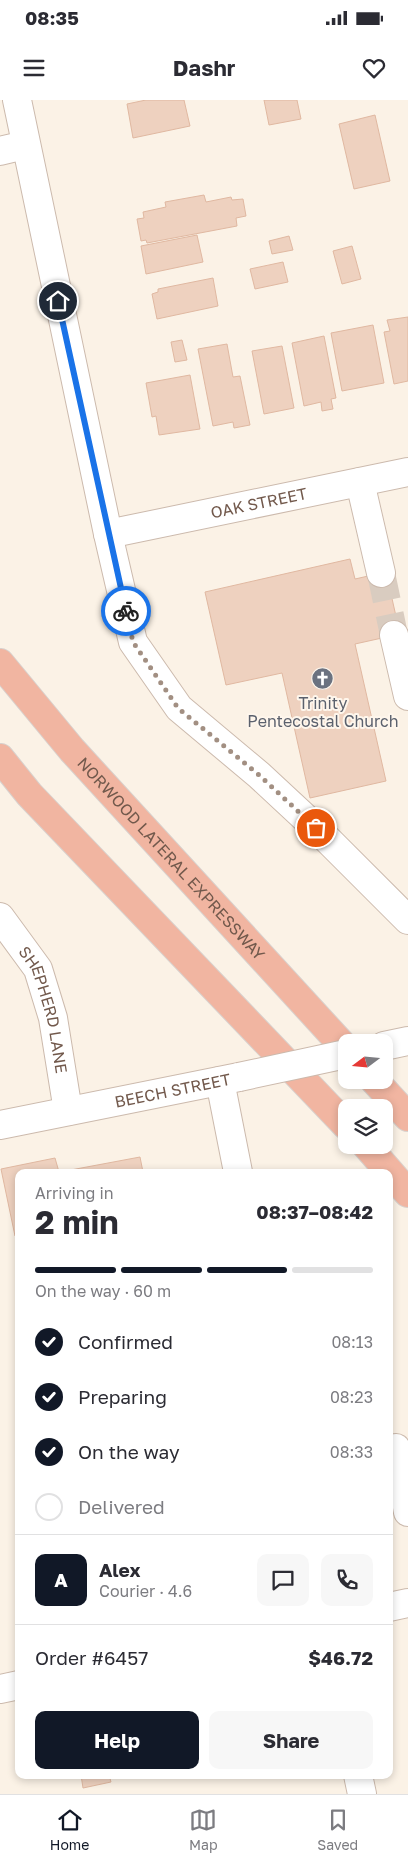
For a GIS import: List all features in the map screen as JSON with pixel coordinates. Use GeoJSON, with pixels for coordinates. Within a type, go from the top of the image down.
{"type":"FeatureCollection","features":[{"type":"Feature","properties":{"kind":"highway","name":"NORWOOD LATERAL EXPRESSWAY"},"geometry":{"type":"LineString","coordinates":[[0,664],[72,750],[338,1040]]}},
{"type":"Feature","properties":{"kind":"highway"},"geometry":{"type":"LineString","coordinates":[[0,758],[30,794],[338,1117]]}},
{"type":"Feature","properties":{"kind":"highway"},"geometry":{"type":"LineString","coordinates":[[382,1089],[408,1117]]}},
{"type":"Feature","properties":{"kind":"highway"},"geometry":{"type":"LineString","coordinates":[[374,1154],[387,1169]]}},
{"type":"Feature","properties":{"kind":"highway"},"geometry":{"type":"LineString","coordinates":[[393,1176],[408,1193]]}},
{"type":"Feature","properties":{"kind":"street"},"geometry":{"type":"LineString","coordinates":[[17,100],[13,148],[133,642],[178,708],[259,775],[316,828],[408,920]]}},
{"type":"Feature","properties":{"kind":"street","name":"OAK STREET"},"geometry":{"type":"LineString","coordinates":[[108,534],[408,472]]}},
{"type":"Feature","properties":{"kind":"street"},"geometry":{"type":"LineString","coordinates":[[360,482],[381,573]]}},
{"type":"Feature","properties":{"kind":"street"},"geometry":{"type":"LineString","coordinates":[[394,635],[408,696]]}},
{"type":"Feature","properties":{"kind":"street","name":"SHEPHERD LANE"},"geometry":{"type":"LineString","coordinates":[[0,917],[38,969],[53,1018],[68,1111]]}},
{"type":"Feature","properties":{"kind":"street","name":"BEECH STREET"},"geometry":{"type":"LineString","coordinates":[[0,1125],[338,1056]]}},
{"type":"Feature","properties":{"kind":"street"},"geometry":{"type":"LineString","coordinates":[[229,1079],[238,1169]]}},
{"type":"Feature","properties":{"kind":"street"},"geometry":{"type":"LineString","coordinates":[[396,1448],[408,1512]]}},
{"type":"Feature","properties":{"kind":"street"},"geometry":{"type":"LineString","coordinates":[[393,1606],[408,1603]]}},
{"type":"Feature","properties":{"kind":"street"},"geometry":{"type":"LineString","coordinates":[[0,1689],[15,1686]]}},
{"type":"Feature","properties":{"kind":"street"},"geometry":{"type":"LineString","coordinates":[[359,1779],[362,1794]]}},
{"type":"Feature","properties":{"kind":"building"},"geometry":{"type":"Polygon","coordinates":[[[146,100],[184,100],[190,126],[133,138],[127,104],[146,100]]]}},
{"type":"Feature","properties":{"kind":"building"},"geometry":{"type":"Polygon","coordinates":[[[264,100],[297,100],[301,119],[269,125],[264,100]]]}},
{"type":"Feature","properties":{"kind":"building"},"geometry":{"type":"Polygon","coordinates":[[[375,115],[390,181],[354,189],[339,124],[375,115]]]}},
{"type":"Feature","properties":{"kind":"building"},"geometry":{"type":"Polygon","coordinates":[[[204,195],[206,202],[231,197],[232,200],[243,199],[246,216],[236,218],[237,226],[147,243],[146,240],[141,241],[137,219],[144,218],[143,212],[166,207],[165,202],[204,195]]]}},
{"type":"Feature","properties":{"kind":"building"},"geometry":{"type":"Polygon","coordinates":[[[197,235],[203,262],[146,274],[141,246],[197,235]]]}},
{"type":"Feature","properties":{"kind":"building"},"geometry":{"type":"Polygon","coordinates":[[[289,236],[293,250],[272,254],[269,241],[289,236]]]}},
{"type":"Feature","properties":{"kind":"building"},"geometry":{"type":"Polygon","coordinates":[[[352,246],[361,279],[342,284],[333,251],[352,246]]]}},
{"type":"Feature","properties":{"kind":"building"},"geometry":{"type":"Polygon","coordinates":[[[283,262],[288,282],[255,289],[250,269],[283,262]]]}},
{"type":"Feature","properties":{"kind":"building"},"geometry":{"type":"Polygon","coordinates":[[[213,278],[218,306],[157,319],[152,294],[158,292],[158,289],[213,278]]]}},
{"type":"Feature","properties":{"kind":"building"},"geometry":{"type":"Polygon","coordinates":[[[408,317],[408,381],[394,384],[384,332],[390,331],[387,320],[408,317]]]}},
{"type":"Feature","properties":{"kind":"building"},"geometry":{"type":"Polygon","coordinates":[[[373,325],[384,383],[342,391],[331,333],[373,325]]]}},
{"type":"Feature","properties":{"kind":"building"},"geometry":{"type":"Polygon","coordinates":[[[324,336],[336,398],[331,399],[333,409],[322,411],[321,402],[304,406],[292,343],[324,336]]]}},
{"type":"Feature","properties":{"kind":"building"},"geometry":{"type":"Polygon","coordinates":[[[182,340],[187,360],[175,362],[171,342],[182,340]]]}},
{"type":"Feature","properties":{"kind":"building"},"geometry":{"type":"Polygon","coordinates":[[[227,344],[233,377],[240,376],[250,425],[234,428],[233,422],[213,426],[198,349],[227,344]]]}},
{"type":"Feature","properties":{"kind":"building"},"geometry":{"type":"Polygon","coordinates":[[[282,346],[294,408],[264,414],[252,351],[282,346]]]}},
{"type":"Feature","properties":{"kind":"building"},"geometry":{"type":"Polygon","coordinates":[[[190,375],[200,429],[159,435],[156,416],[152,417],[146,383],[190,375]]]}},
{"type":"Feature","properties":{"kind":"building","name":"Trinity Pentecostal Church"},"geometry":{"type":"Polygon","coordinates":[[[350,559],[355,579],[386,572],[400,634],[355,644],[386,781],[310,798],[282,673],[226,685],[205,592],[350,559]]]}},
{"type":"Feature","properties":{"kind":"building"},"geometry":{"type":"Polygon","coordinates":[[[140,1157],[142,1169],[76,1169],[140,1157]]]}},
{"type":"Feature","properties":{"kind":"building"},"geometry":{"type":"Polygon","coordinates":[[[55,1158],[58,1169],[15,1169],[15,1236],[1,1169],[55,1158]]]}},
{"type":"Feature","properties":{"kind":"building"},"geometry":{"type":"Polygon","coordinates":[[[82,1779],[110,1779],[111,1782],[83,1788],[82,1779]]]}},
{"type":"Feature","properties":{"kind":"tunnel"},"geometry":{"type":"LineString","coordinates":[[381,573],[394,635]]}},
{"type":"Feature","properties":{"kind":"way so far"},"geometry":{"type":"LineString","coordinates":[[126,611],[133,642],[178,708],[259,775],[316,828]]}},
{"type":"Feature","properties":{"kind":"place","name":"Trinity Pentecostal Church"},"geometry":{"type":"Point","coordinates":[323,679]}},
{"type":"Feature","properties":{"kind":"route"},"geometry":{"type":"LineString","coordinates":[[58,301],[126,611]]}}]}
